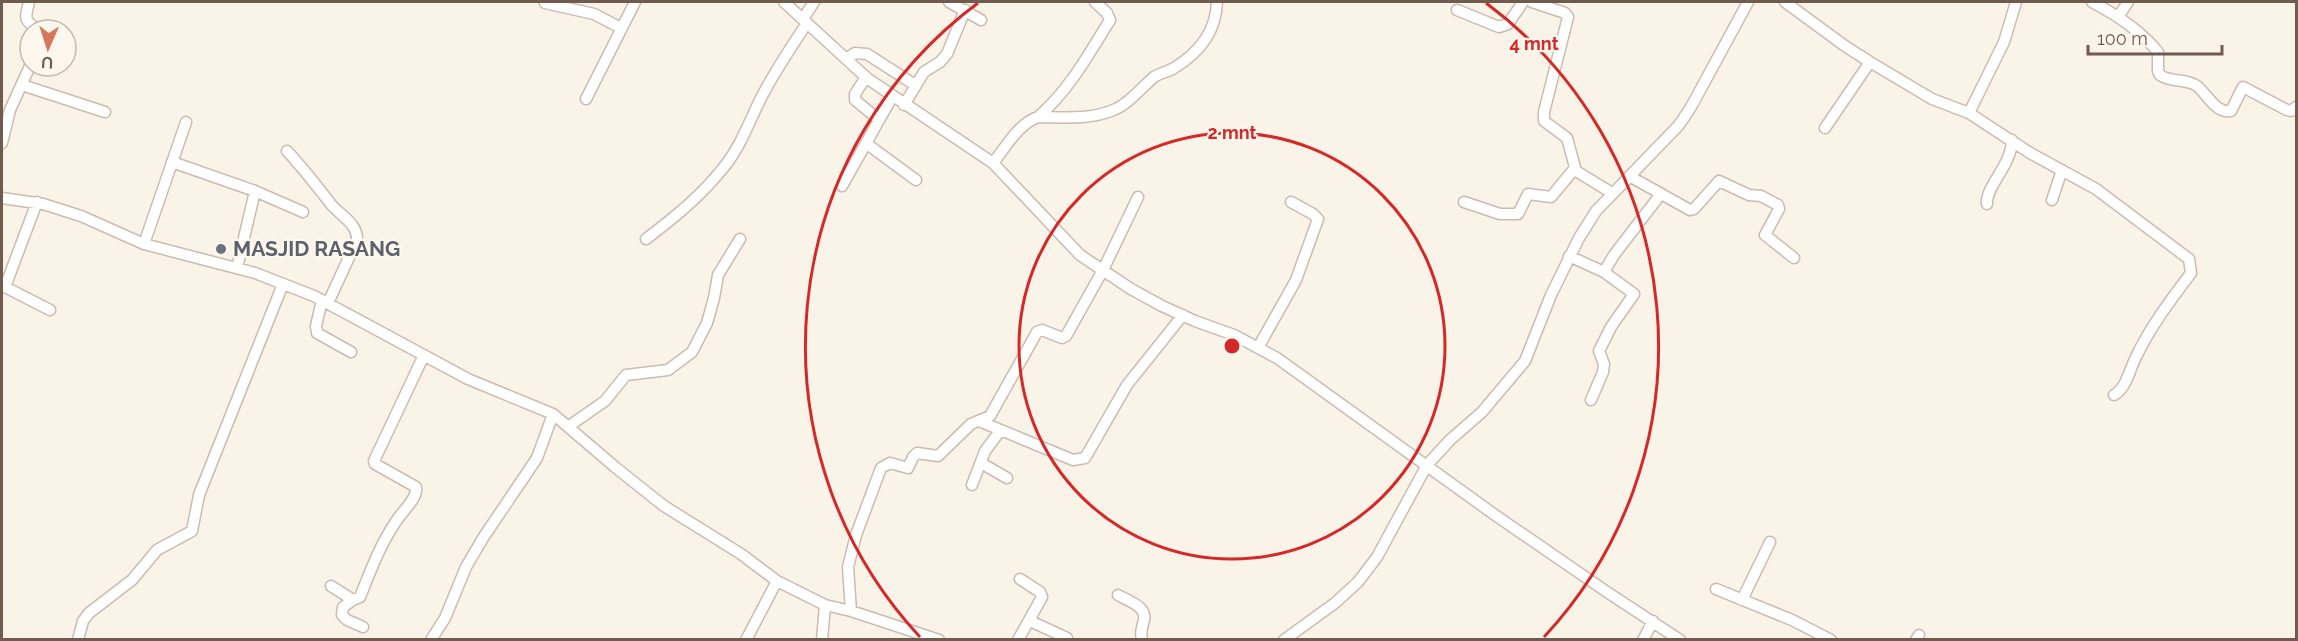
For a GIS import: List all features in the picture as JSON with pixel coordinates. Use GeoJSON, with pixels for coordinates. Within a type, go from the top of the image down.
{"type":"FeatureCollection","features":[{"type":"Feature","properties":{"kind":"street"},"geometry":{"type":"LineString","coordinates":[[26,18],[29,2]]}},
{"type":"Feature","properties":{"kind":"street"},"geometry":{"type":"LineString","coordinates":[[586,99],[634,2]]}},
{"type":"Feature","properties":{"kind":"street"},"geometry":{"type":"LineString","coordinates":[[784,2],[866,77],[892,97],[993,164],[1080,255],[1131,288],[1183,315],[1259,346],[1607,592],[1680,639]]}},
{"type":"Feature","properties":{"kind":"street"},"geometry":{"type":"LineString","coordinates":[[646,239],[692,204],[724,168],[741,142],[759,102],[814,2]]}},
{"type":"Feature","properties":{"kind":"street"},"geometry":{"type":"LineString","coordinates":[[949,2],[981,20]]}},
{"type":"Feature","properties":{"kind":"street"},"geometry":{"type":"LineString","coordinates":[[993,164],[1019,129],[1053,104],[1082,68],[1110,20],[1107,13],[1095,2]]}},
{"type":"Feature","properties":{"kind":"street"},"geometry":{"type":"LineString","coordinates":[[1038,117],[1076,118],[1097,115],[1125,104],[1155,76],[1172,70],[1198,49],[1208,36],[1217,2]]}},
{"type":"Feature","properties":{"kind":"street"},"geometry":{"type":"LineString","coordinates":[[1457,10],[1499,27],[1508,24],[1524,2]]}},
{"type":"Feature","properties":{"kind":"street"},"geometry":{"type":"LineString","coordinates":[[1532,2],[1565,13],[1568,17],[1544,112],[1544,121],[1567,138],[1575,168],[1580,175],[1612,193]]}},
{"type":"Feature","properties":{"kind":"street"},"geometry":{"type":"LineString","coordinates":[[1284,639],[1335,603],[1358,582],[1377,557],[1427,465],[1450,440],[1482,412],[1525,361],[1569,256],[1596,211],[1679,125],[1748,2]]}},
{"type":"Feature","properties":{"kind":"street"},"geometry":{"type":"LineString","coordinates":[[1785,2],[1870,62],[1932,99],[1968,113],[2124,208],[2190,259],[2191,273],[2158,316],[2146,335],[2123,387],[2114,394]]}},
{"type":"Feature","properties":{"kind":"street"},"geometry":{"type":"LineString","coordinates":[[1968,113],[2004,42],[2016,2]]}},
{"type":"Feature","properties":{"kind":"street"},"geometry":{"type":"LineString","coordinates":[[2092,2],[2146,37],[2158,52],[2160,75],[2196,85],[2219,109],[2226,112],[2231,111],[2243,87],[2287,110],[2291,111],[2296,107]]}},
{"type":"Feature","properties":{"kind":"street"},"geometry":{"type":"LineString","coordinates":[[2118,17],[2128,2]]}},
{"type":"Feature","properties":{"kind":"street"},"geometry":{"type":"LineString","coordinates":[[545,3],[594,14],[621,28]]}},
{"type":"Feature","properties":{"kind":"street"},"geometry":{"type":"LineString","coordinates":[[904,105],[928,68],[940,62],[947,54],[965,10]]}},
{"type":"Feature","properties":{"kind":"street"},"geometry":{"type":"LineString","coordinates":[[846,59],[855,53],[867,54],[915,85]]}},
{"type":"Feature","properties":{"kind":"street"},"geometry":{"type":"LineString","coordinates":[[1825,128],[1870,62]]}},
{"type":"Feature","properties":{"kind":"street"},"geometry":{"type":"LineString","coordinates":[[866,77],[857,88],[854,98],[878,119]]}},
{"type":"Feature","properties":{"kind":"street"},"geometry":{"type":"LineString","coordinates":[[2,143],[10,110],[25,78]]}},
{"type":"Feature","properties":{"kind":"street"},"geometry":{"type":"LineString","coordinates":[[22,85],[105,112]]}},
{"type":"Feature","properties":{"kind":"street"},"geometry":{"type":"LineString","coordinates":[[842,186],[892,97]]}},
{"type":"Feature","properties":{"kind":"street"},"geometry":{"type":"LineString","coordinates":[[144,244],[186,122]]}},
{"type":"Feature","properties":{"kind":"street"},"geometry":{"type":"LineString","coordinates":[[1987,204],[1987,195],[2008,159],[2012,140]]}},
{"type":"Feature","properties":{"kind":"street"},"geometry":{"type":"LineString","coordinates":[[867,144],[915,180]]}},
{"type":"Feature","properties":{"kind":"street"},"geometry":{"type":"LineString","coordinates":[[287,151],[357,233],[357,240],[325,302],[316,326],[317,333],[351,352]]}},
{"type":"Feature","properties":{"kind":"street"},"geometry":{"type":"LineString","coordinates":[[172,162],[255,191],[303,212]]}},
{"type":"Feature","properties":{"kind":"street"},"geometry":{"type":"LineString","coordinates":[[1464,202],[1500,214],[1518,214],[1528,194],[1551,197],[1575,168]]}},
{"type":"Feature","properties":{"kind":"street"},"geometry":{"type":"LineString","coordinates":[[2052,200],[2062,170]]}},
{"type":"Feature","properties":{"kind":"street"},"geometry":{"type":"LineString","coordinates":[[1631,177],[1660,195],[1692,210],[1719,181],[1749,195],[1761,196],[1779,207],[1765,235],[1794,258]]}},
{"type":"Feature","properties":{"kind":"street"},"geometry":{"type":"LineString","coordinates":[[237,268],[255,191]]}},
{"type":"Feature","properties":{"kind":"street"},"geometry":{"type":"LineString","coordinates":[[1604,272],[1614,255],[1660,195]]}},
{"type":"Feature","properties":{"kind":"street"},"geometry":{"type":"LineString","coordinates":[[851,611],[848,567],[856,535],[881,468],[890,463],[908,468],[912,457],[917,453],[938,456],[971,424],[990,416],[1037,333],[1042,330],[1062,338],[1066,336],[1103,270],[1137,196]]}},
{"type":"Feature","properties":{"kind":"street"},"geometry":{"type":"LineString","coordinates":[[2,198],[37,202],[81,216],[144,244],[237,268],[284,284],[325,302],[468,379],[553,414],[664,506],[741,554],[777,581],[825,605],[939,639]]}},
{"type":"Feature","properties":{"kind":"street"},"geometry":{"type":"LineString","coordinates":[[37,202],[3,286],[50,310]]}},
{"type":"Feature","properties":{"kind":"street"},"geometry":{"type":"LineString","coordinates":[[1259,346],[1296,280],[1318,219],[1292,202]]}},
{"type":"Feature","properties":{"kind":"street"},"geometry":{"type":"LineString","coordinates":[[569,426],[605,401],[626,375],[668,370],[692,352],[706,323],[718,275],[740,239]]}},
{"type":"Feature","properties":{"kind":"street"},"geometry":{"type":"LineString","coordinates":[[1569,256],[1604,272],[1632,292],[1634,296],[1611,327],[1599,351],[1604,364],[1603,372],[1591,400]]}},
{"type":"Feature","properties":{"kind":"street"},"geometry":{"type":"LineString","coordinates":[[78,639],[83,621],[89,613],[132,580],[157,550],[192,531],[199,495],[284,284]]}},
{"type":"Feature","properties":{"kind":"street"},"geometry":{"type":"LineString","coordinates":[[979,421],[1073,460],[1085,458],[1127,385],[1183,315]]}},
{"type":"Feature","properties":{"kind":"street"},"geometry":{"type":"LineString","coordinates":[[363,627],[347,620],[342,615],[343,608],[360,597],[394,523],[417,490],[416,487],[375,464],[374,461],[424,355]]}},
{"type":"Feature","properties":{"kind":"street"},"geometry":{"type":"LineString","coordinates":[[432,639],[445,618],[466,567],[537,458],[553,414]]}},
{"type":"Feature","properties":{"kind":"street"},"geometry":{"type":"LineString","coordinates":[[972,486],[985,451],[1000,431]]}},
{"type":"Feature","properties":{"kind":"street"},"geometry":{"type":"LineString","coordinates":[[981,463],[1007,478]]}},
{"type":"Feature","properties":{"kind":"street"},"geometry":{"type":"LineString","coordinates":[[1742,600],[1770,542]]}},
{"type":"Feature","properties":{"kind":"street"},"geometry":{"type":"LineString","coordinates":[[1018,639],[1042,597],[1040,592],[1020,579]]}},
{"type":"Feature","properties":{"kind":"street"},"geometry":{"type":"LineString","coordinates":[[746,639],[777,581]]}},
{"type":"Feature","properties":{"kind":"street"},"geometry":{"type":"LineString","coordinates":[[331,586],[353,600]]}},
{"type":"Feature","properties":{"kind":"street"},"geometry":{"type":"LineString","coordinates":[[1716,589],[1827,639]]}},
{"type":"Feature","properties":{"kind":"street"},"geometry":{"type":"LineString","coordinates":[[1118,595],[1138,606],[1144,613],[1140,633],[1142,639]]}},
{"type":"Feature","properties":{"kind":"street"},"geometry":{"type":"LineString","coordinates":[[822,639],[825,605]]}},
{"type":"Feature","properties":{"kind":"street"},"geometry":{"type":"LineString","coordinates":[[1030,621],[1067,638]]}},
{"type":"Feature","properties":{"kind":"street"},"geometry":{"type":"LineString","coordinates":[[1643,639],[1653,621]]}},
{"type":"Feature","properties":{"kind":"place","name":"MASJID RASANG"},"geometry":{"type":"Point","coordinates":[221,249]}}]}
